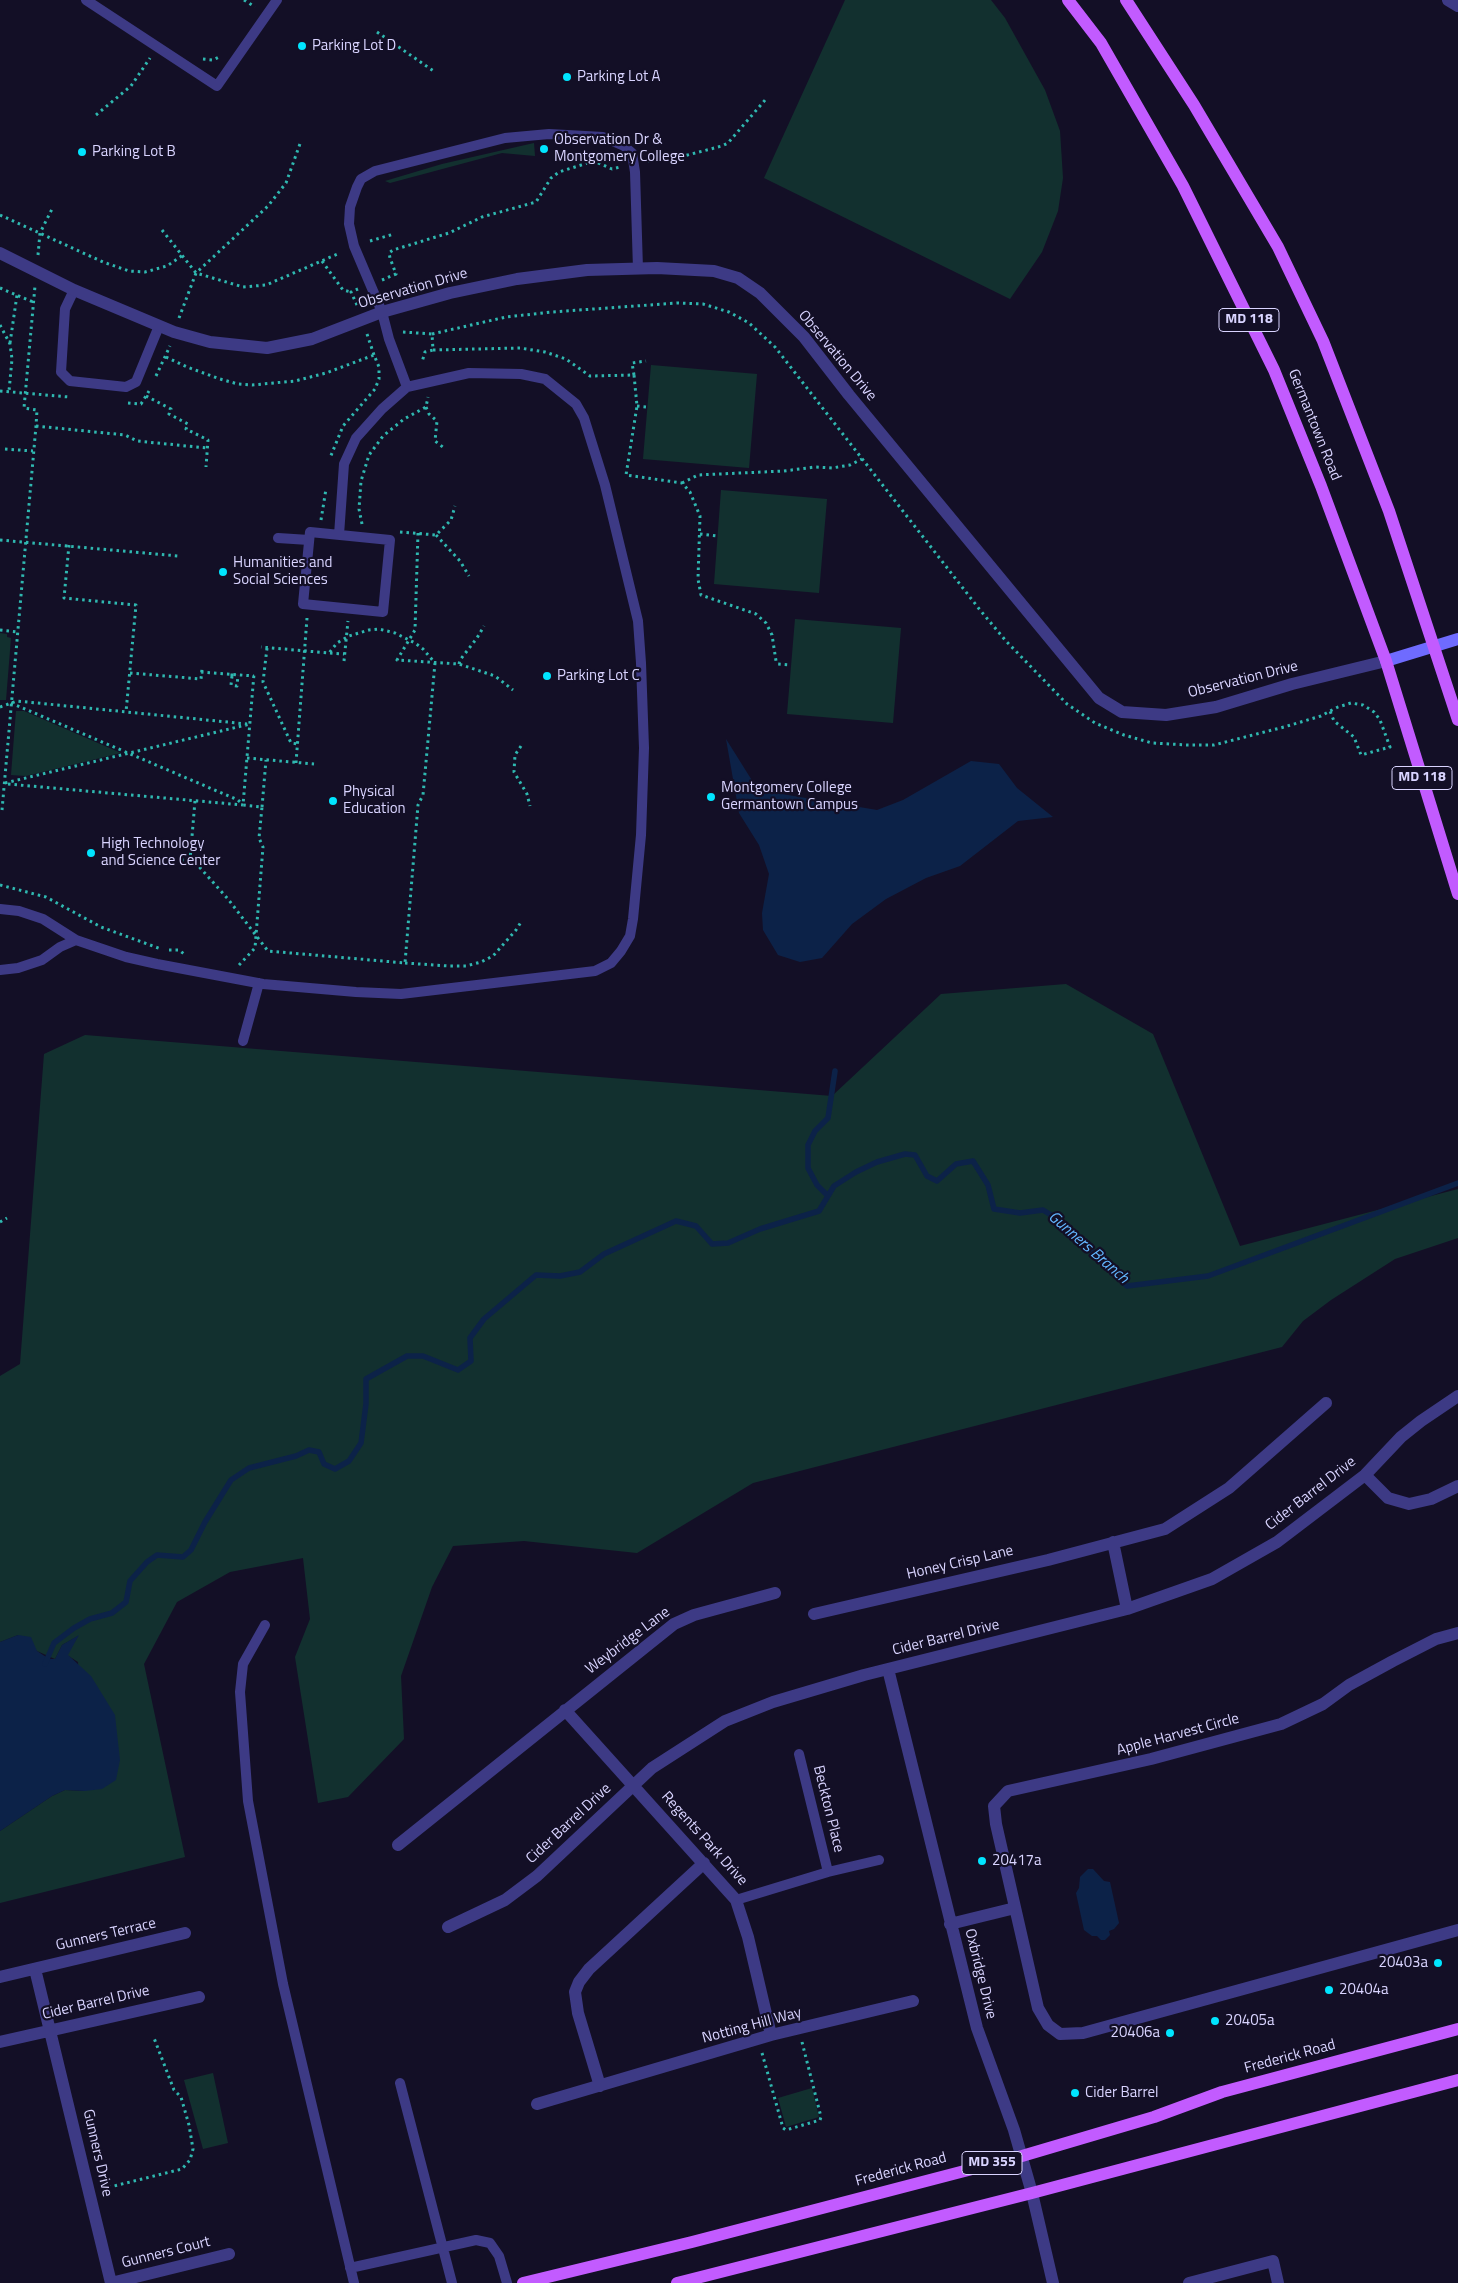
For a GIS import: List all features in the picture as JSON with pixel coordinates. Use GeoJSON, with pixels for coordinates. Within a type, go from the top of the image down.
{"type":"FeatureCollection","features":[{"type":"Feature","properties":{"kind":"main road","name":"Germantown Road"},"geometry":{"type":"LineString","coordinates":[[1068,0],[1100,43],[1183,186],[1274,370],[1321,486],[1386,661],[1458,894]]}},
{"type":"Feature","properties":{"kind":"main road"},"geometry":{"type":"LineString","coordinates":[[1126,0],[1194,105],[1278,247],[1323,341],[1389,511],[1458,720]]}},
{"type":"Feature","properties":{"kind":"main road","name":"Frederick Road"},"geometry":{"type":"LineString","coordinates":[[523,2283],[692,2242],[1022,2156],[1154,2117],[1222,2092],[1458,2029]]}},
{"type":"Feature","properties":{"kind":"main road","name":"MD 355"},"geometry":{"type":"LineString","coordinates":[[677,2283],[1032,2193],[1458,2080]]}},
{"type":"Feature","properties":{"kind":"street"},"geometry":{"type":"LineString","coordinates":[[1448,0],[1458,6]]}},
{"type":"Feature","properties":{"kind":"street","name":"Observation Drive"},"geometry":{"type":"LineString","coordinates":[[0,253],[74,290],[174,332],[210,342],[267,348],[312,338],[382,312],[450,293],[517,279],[587,270],[638,268],[714,271],[738,278],[760,293],[804,337],[849,395],[1099,698],[1122,712],[1166,715],[1216,707],[1292,684],[1386,661],[1458,639]]}},
{"type":"Feature","properties":{"kind":"street","name":"Cider Barrel Drive"},"geometry":{"type":"LineString","coordinates":[[448,1926],[505,1900],[537,1876],[652,1768],[725,1722],[773,1702],[888,1669],[1127,1609],[1212,1579],[1277,1542],[1365,1475],[1401,1437],[1458,1396]]}},
{"type":"Feature","properties":{"kind":"street","name":"Honey Crisp Lane"},"geometry":{"type":"LineString","coordinates":[[814,1614],[1048,1560],[1165,1528],[1229,1488],[1326,1403]]}},
{"type":"Feature","properties":{"kind":"street"},"geometry":{"type":"LineString","coordinates":[[1365,1475],[1388,1498],[1409,1504],[1431,1499],[1458,1486]]}},
{"type":"Feature","properties":{"kind":"street"},"geometry":{"type":"LineString","coordinates":[[1113,1542],[1127,1609]]}},
{"type":"Feature","properties":{"kind":"street","name":"Weybridge Lane"},"geometry":{"type":"LineString","coordinates":[[398,1845],[674,1624],[694,1615],[775,1593]]}},
{"type":"Feature","properties":{"kind":"street","name":"Apple Harvest Circle"},"geometry":{"type":"LineString","coordinates":[[1458,1633],[1436,1639],[1393,1661],[1349,1685],[1322,1704],[1281,1724],[1151,1759],[1008,1791],[994,1806],[996,1824],[1038,2008],[1048,2025],[1060,2034],[1083,2033],[1458,1930]]}},
{"type":"Feature","properties":{"kind":"street","name":"Oxbridge Drive"},"geometry":{"type":"LineString","coordinates":[[888,1669],[977,2028],[996,2075],[1022,2156],[1053,2283]]}},
{"type":"Feature","properties":{"kind":"street"},"geometry":{"type":"LineString","coordinates":[[565,1710],[634,1786]]}},
{"type":"Feature","properties":{"kind":"street","name":"Regents Park Drive"},"geometry":{"type":"LineString","coordinates":[[634,1786],[736,1900],[748,1937],[771,2035]]}},
{"type":"Feature","properties":{"kind":"street"},"geometry":{"type":"LineString","coordinates":[[600,2086],[578,2013],[575,1992],[579,1982],[589,1969],[704,1863]]}},
{"type":"Feature","properties":{"kind":"street"},"geometry":{"type":"LineString","coordinates":[[950,1924],[1015,1908]]}},
{"type":"Feature","properties":{"kind":"street","name":"Gunners Terrace"},"geometry":{"type":"LineString","coordinates":[[0,1977],[185,1933]]}},
{"type":"Feature","properties":{"kind":"street"},"geometry":{"type":"LineString","coordinates":[[36,1969],[50,2030]]}},
{"type":"Feature","properties":{"kind":"street","name":"Cider Barrel Drive"},"geometry":{"type":"LineString","coordinates":[[0,2042],[199,1997]]}},
{"type":"Feature","properties":{"kind":"street","name":"Notting Hill Way"},"geometry":{"type":"LineString","coordinates":[[537,2104],[771,2035],[914,2001]]}},
{"type":"Feature","properties":{"kind":"street","name":"Gunners Drive"},"geometry":{"type":"LineString","coordinates":[[50,2030],[111,2283]]}},
{"type":"Feature","properties":{"kind":"street","name":"Gunners Court"},"geometry":{"type":"LineString","coordinates":[[111,2283],[229,2254]]}},
{"type":"Feature","properties":{"kind":"street"},"geometry":{"type":"LineString","coordinates":[[1189,2283],[1273,2261],[1278,2283]]}},
{"type":"Feature","properties":{"kind":"lane"},"geometry":{"type":"LineString","coordinates":[[86,0],[217,86],[277,0]]}},
{"type":"Feature","properties":{"kind":"lane"},"geometry":{"type":"LineString","coordinates":[[407,387],[389,339],[382,312],[354,246],[349,224],[350,207],[361,180],[375,171],[505,138],[549,134],[603,137],[624,146],[632,153],[635,172],[638,268]]}},
{"type":"Feature","properties":{"kind":"lane"},"geometry":{"type":"LineString","coordinates":[[74,290],[65,309],[60,372],[70,382],[126,387],[136,382],[158,326]]}},
{"type":"Feature","properties":{"kind":"lane"},"geometry":{"type":"LineString","coordinates":[[0,909],[18,911],[43,919],[76,940],[126,957],[259,983],[401,994],[595,971],[611,963],[630,936],[641,834],[644,748],[641,663],[638,621],[605,485],[584,418],[576,404],[545,379],[521,374],[469,373],[407,387],[382,409],[356,438],[344,464],[339,535]]}},
{"type":"Feature","properties":{"kind":"lane"},"geometry":{"type":"LineString","coordinates":[[310,532],[339,535],[390,540],[383,612],[303,604],[310,532]]}},
{"type":"Feature","properties":{"kind":"lane"},"geometry":{"type":"LineString","coordinates":[[278,538],[309,540]]}},
{"type":"Feature","properties":{"kind":"lane"},"geometry":{"type":"LineString","coordinates":[[0,970],[18,968],[42,960],[60,947],[76,940]]}},
{"type":"Feature","properties":{"kind":"lane"},"geometry":{"type":"LineString","coordinates":[[243,1041],[259,983]]}},
{"type":"Feature","properties":{"kind":"lane"},"geometry":{"type":"LineString","coordinates":[[265,1625],[243,1664],[240,1692],[248,1800],[283,1984],[354,2283]]}},
{"type":"Feature","properties":{"kind":"lane","name":"Beckton Place"},"geometry":{"type":"LineString","coordinates":[[799,1754],[828,1872]]}},
{"type":"Feature","properties":{"kind":"lane"},"geometry":{"type":"LineString","coordinates":[[736,1900],[828,1872],[880,1860]]}},
{"type":"Feature","properties":{"kind":"lane"},"geometry":{"type":"LineString","coordinates":[[400,2083],[452,2283]]}},
{"type":"Feature","properties":{"kind":"lane"},"geometry":{"type":"LineString","coordinates":[[350,2268],[476,2240],[490,2243],[499,2256],[507,2283]]}},
{"type":"Feature","properties":{"kind":"path"},"geometry":{"type":"LineString","coordinates":[[244,0],[255,7]]}},
{"type":"Feature","properties":{"kind":"path"},"geometry":{"type":"LineString","coordinates":[[249,15],[260,0]]}},
{"type":"Feature","properties":{"kind":"path"},"geometry":{"type":"LineString","coordinates":[[377,32],[435,72]]}},
{"type":"Feature","properties":{"kind":"path"},"geometry":{"type":"LineString","coordinates":[[96,115],[131,86],[158,47]]}},
{"type":"Feature","properties":{"kind":"path"},"geometry":{"type":"LineString","coordinates":[[182,63],[189,52],[208,60],[224,53]]}},
{"type":"Feature","properties":{"kind":"path"},"geometry":{"type":"LineString","coordinates":[[646,160],[650,162],[680,157],[728,143],[766,99]]}},
{"type":"Feature","properties":{"kind":"path"},"geometry":{"type":"LineString","coordinates":[[154,380],[166,356],[196,273],[268,206],[280,191],[286,183],[301,141]]}},
{"type":"Feature","properties":{"kind":"path"},"geometry":{"type":"LineString","coordinates":[[396,274],[389,253],[392,250],[449,233],[482,217],[536,202],[551,178],[559,172],[594,162],[612,169]]}},
{"type":"Feature","properties":{"kind":"path"},"geometry":{"type":"LineString","coordinates":[[2,810],[37,410],[24,408],[25,393],[40,233],[53,207]]}},
{"type":"Feature","properties":{"kind":"path"},"geometry":{"type":"LineString","coordinates":[[0,215],[129,271],[145,272],[167,266],[182,255]]}},
{"type":"Feature","properties":{"kind":"path"},"geometry":{"type":"LineString","coordinates":[[162,230],[196,273],[233,285],[253,287],[266,285],[340,253]]}},
{"type":"Feature","properties":{"kind":"path"},"geometry":{"type":"LineString","coordinates":[[370,241],[394,234]]}},
{"type":"Feature","properties":{"kind":"path"},"geometry":{"type":"LineString","coordinates":[[322,261],[343,290],[351,292]]}},
{"type":"Feature","properties":{"kind":"path"},"geometry":{"type":"LineString","coordinates":[[0,288],[34,302]]}},
{"type":"Feature","properties":{"kind":"path"},"geometry":{"type":"LineString","coordinates":[[10,344],[17,295]]}},
{"type":"Feature","properties":{"kind":"path"},"geometry":{"type":"LineString","coordinates":[[0,325],[10,344],[12,359],[9,392]]}},
{"type":"Feature","properties":{"kind":"path"},"geometry":{"type":"LineString","coordinates":[[403,332],[432,334],[433,350]]}},
{"type":"Feature","properties":{"kind":"path"},"geometry":{"type":"LineString","coordinates":[[330,461],[331,452],[343,426],[375,389],[379,379],[379,367],[369,340]]}},
{"type":"Feature","properties":{"kind":"path"},"geometry":{"type":"LineString","coordinates":[[422,362],[425,352],[433,350],[520,348],[545,352],[566,360],[590,376],[634,375]]}},
{"type":"Feature","properties":{"kind":"path"},"geometry":{"type":"LineString","coordinates":[[166,356],[187,367],[220,379],[238,384],[252,385],[295,381],[326,373],[374,355]]}},
{"type":"Feature","properties":{"kind":"path"},"geometry":{"type":"LineString","coordinates":[[646,361],[632,363],[637,406],[626,475],[682,483],[698,476],[815,467],[832,468],[863,459]]}},
{"type":"Feature","properties":{"kind":"path"},"geometry":{"type":"LineString","coordinates":[[122,402],[141,404],[150,388]]}},
{"type":"Feature","properties":{"kind":"path"},"geometry":{"type":"LineString","coordinates":[[0,391],[74,398]]}},
{"type":"Feature","properties":{"kind":"path"},"geometry":{"type":"LineString","coordinates":[[427,394],[426,407],[429,414],[437,421],[435,441],[444,448]]}},
{"type":"Feature","properties":{"kind":"path"},"geometry":{"type":"LineString","coordinates":[[146,396],[171,409],[169,414],[188,424],[186,429],[208,440],[206,466]]}},
{"type":"Feature","properties":{"kind":"path"},"geometry":{"type":"LineString","coordinates":[[637,406],[647,407]]}},
{"type":"Feature","properties":{"kind":"path"},"geometry":{"type":"LineString","coordinates":[[362,528],[359,509],[361,481],[369,455],[383,436],[404,419],[426,407]]}},
{"type":"Feature","properties":{"kind":"path"},"geometry":{"type":"LineString","coordinates":[[36,426],[125,435],[137,442],[207,448]]}},
{"type":"Feature","properties":{"kind":"path"},"geometry":{"type":"LineString","coordinates":[[4,449],[33,451]]}},
{"type":"Feature","properties":{"kind":"path"},"geometry":{"type":"LineString","coordinates":[[682,483],[694,498],[700,516],[698,579],[701,595],[756,614],[766,623],[772,635],[778,664],[791,665]]}},
{"type":"Feature","properties":{"kind":"path"},"geometry":{"type":"LineString","coordinates":[[320,533],[326,486]]}},
{"type":"Feature","properties":{"kind":"path"},"geometry":{"type":"LineString","coordinates":[[436,535],[451,520],[455,506]]}},
{"type":"Feature","properties":{"kind":"path"},"geometry":{"type":"LineString","coordinates":[[469,576],[460,561],[436,535],[418,533],[415,630],[397,660],[459,664],[495,676],[513,690]]}},
{"type":"Feature","properties":{"kind":"path"},"geometry":{"type":"LineString","coordinates":[[700,534],[718,536]]}},
{"type":"Feature","properties":{"kind":"path"},"geometry":{"type":"LineString","coordinates":[[0,540],[178,556]]}},
{"type":"Feature","properties":{"kind":"path"},"geometry":{"type":"LineString","coordinates":[[69,546],[64,598],[136,605],[126,712]]}},
{"type":"Feature","properties":{"kind":"path"},"geometry":{"type":"LineString","coordinates":[[296,763],[308,605]]}},
{"type":"Feature","properties":{"kind":"path"},"geometry":{"type":"LineString","coordinates":[[344,661],[349,608]]}},
{"type":"Feature","properties":{"kind":"path"},"geometry":{"type":"LineString","coordinates":[[459,664],[484,626]]}},
{"type":"Feature","properties":{"kind":"path"},"geometry":{"type":"LineString","coordinates":[[329,653],[337,643],[346,638],[369,630],[379,629],[395,633],[409,640],[423,649],[435,663],[423,795],[418,806],[405,963]]}},
{"type":"Feature","properties":{"kind":"path"},"geometry":{"type":"LineString","coordinates":[[0,630],[18,632]]}},
{"type":"Feature","properties":{"kind":"path"},"geometry":{"type":"LineString","coordinates":[[261,648],[344,654]]}},
{"type":"Feature","properties":{"kind":"path"},"geometry":{"type":"LineString","coordinates":[[267,648],[263,682],[292,743],[298,744]]}},
{"type":"Feature","properties":{"kind":"path"},"geometry":{"type":"LineString","coordinates":[[130,673],[201,679],[202,670],[238,675],[254,675],[244,805]]}},
{"type":"Feature","properties":{"kind":"path"},"geometry":{"type":"LineString","coordinates":[[232,672],[231,685],[237,686],[238,675]]}},
{"type":"Feature","properties":{"kind":"path"},"geometry":{"type":"LineString","coordinates":[[254,681],[263,682]]}},
{"type":"Feature","properties":{"kind":"path"},"geometry":{"type":"LineString","coordinates":[[0,706],[17,701],[250,724]]}},
{"type":"Feature","properties":{"kind":"path"},"geometry":{"type":"LineString","coordinates":[[11,703],[238,800],[244,805]]}},
{"type":"Feature","properties":{"kind":"path"},"geometry":{"type":"LineString","coordinates":[[5,783],[250,724]]}},
{"type":"Feature","properties":{"kind":"path"},"geometry":{"type":"LineString","coordinates":[[521,746],[516,755],[514,772],[527,794],[530,806]]}},
{"type":"Feature","properties":{"kind":"path"},"geometry":{"type":"LineString","coordinates":[[247,758],[314,764]]}},
{"type":"Feature","properties":{"kind":"path"},"geometry":{"type":"LineString","coordinates":[[233,978],[235,969],[256,948],[263,847],[259,838],[266,760]]}},
{"type":"Feature","properties":{"kind":"path"},"geometry":{"type":"LineString","coordinates":[[0,778],[5,778]]}},
{"type":"Feature","properties":{"kind":"path"},"geometry":{"type":"LineString","coordinates":[[5,783],[262,807]]}},
{"type":"Feature","properties":{"kind":"path"},"geometry":{"type":"LineString","coordinates":[[190,860],[195,801]]}},
{"type":"Feature","properties":{"kind":"path"},"geometry":{"type":"LineString","coordinates":[[181,860],[194,861],[228,899],[268,951],[449,966],[481,962],[493,956],[521,922]]}},
{"type":"Feature","properties":{"kind":"path"},"geometry":{"type":"LineString","coordinates":[[0,884],[41,895],[101,927],[164,950],[179,950],[190,956]]}},
{"type":"Feature","properties":{"kind":"path"},"geometry":{"type":"LineString","coordinates":[[231,963],[240,964]]}},
{"type":"Feature","properties":{"kind":"path"},"geometry":{"type":"LineString","coordinates":[[0,1222],[7,1218]]}},
{"type":"Feature","properties":{"kind":"path"},"geometry":{"type":"LineString","coordinates":[[758,2039],[783,2128],[786,2130],[820,2120],[821,2117],[799,2029]]}},
{"type":"Feature","properties":{"kind":"path"},"geometry":{"type":"LineString","coordinates":[[90,2192],[182,2169],[190,2160],[193,2149],[191,2133],[181,2097],[174,2090],[154,2038]]}},
{"type":"Feature","properties":{"kind":"green space"},"geometry":{"type":"Polygon","coordinates":[[[845,0],[991,0],[1005,18],[1045,90],[1060,131],[1063,178],[1058,211],[1042,252],[1010,299],[764,178],[845,0]]]}},
{"type":"Feature","properties":{"kind":"green space"},"geometry":{"type":"Polygon","coordinates":[[[534,143],[535,156],[502,153],[390,183],[385,181],[442,164],[534,143]]]}},
{"type":"Feature","properties":{"kind":"green space"},"geometry":{"type":"Polygon","coordinates":[[[651,365],[757,374],[749,468],[643,459],[651,365]]]}},
{"type":"Feature","properties":{"kind":"green space"},"geometry":{"type":"Polygon","coordinates":[[[721,490],[827,499],[819,593],[714,584],[721,490]]]}},
{"type":"Feature","properties":{"kind":"green space"},"geometry":{"type":"Polygon","coordinates":[[[795,619],[901,628],[893,723],[787,714],[795,619]]]}},
{"type":"Feature","properties":{"kind":"green space"},"geometry":{"type":"Polygon","coordinates":[[[0,633],[7,634],[7,637],[11,638],[6,700],[0,700],[0,633]]]}},
{"type":"Feature","properties":{"kind":"green space"},"geometry":{"type":"Polygon","coordinates":[[[16,711],[24,711],[121,753],[26,776],[11,775],[16,711]]]}},
{"type":"Feature","properties":{"kind":"green space"},"geometry":{"type":"Polygon","coordinates":[[[1066,984],[1153,1034],[1240,1246],[1458,1189],[1458,1238],[1395,1259],[1331,1300],[1303,1321],[1282,1347],[753,1483],[637,1553],[524,1541],[453,1546],[432,1587],[401,1676],[404,1739],[348,1797],[318,1803],[295,1657],[310,1619],[303,1558],[230,1572],[177,1602],[144,1664],[185,1857],[0,1903],[0,1831],[52,1796],[65,1790],[85,1791],[78,1662],[67,1655],[78,1636],[62,1645],[55,1659],[37,1651],[18,1635],[0,1642],[0,1376],[20,1364],[44,1054],[85,1035],[832,1096],[941,994],[1066,984]]]}},
{"type":"Feature","properties":{"kind":"green space"},"geometry":{"type":"Polygon","coordinates":[[[213,2073],[228,2143],[203,2149],[184,2080],[213,2073]]]}},
{"type":"Feature","properties":{"kind":"green space"},"geometry":{"type":"Polygon","coordinates":[[[812,2088],[819,2117],[786,2127],[778,2098],[812,2088]]]}},
{"type":"Feature","properties":{"kind":"water"},"geometry":{"type":"Polygon","coordinates":[[[726,739],[758,790],[877,810],[903,800],[971,761],[999,764],[1017,788],[1053,817],[1018,821],[960,866],[926,878],[886,899],[852,924],[822,958],[800,962],[778,955],[763,930],[762,913],[769,874],[759,845],[739,813],[726,739]]]}},
{"type":"Feature","properties":{"kind":"water"},"geometry":{"type":"Polygon","coordinates":[[[18,1635],[31,1637],[37,1651],[49,1659],[55,1659],[62,1645],[79,1635],[68,1655],[91,1676],[115,1715],[120,1760],[116,1780],[102,1789],[85,1791],[65,1790],[52,1796],[0,1831],[0,1642],[18,1635]]]}},
{"type":"Feature","properties":{"kind":"water"},"geometry":{"type":"Polygon","coordinates":[[[1088,1869],[1093,1869],[1104,1881],[1110,1882],[1119,1923],[1114,1929],[1109,1931],[1110,1935],[1105,1940],[1092,1936],[1084,1930],[1076,1893],[1079,1888],[1080,1877],[1088,1869]]]}},
{"type":"Feature","properties":{"kind":"waterway"},"geometry":{"type":"LineString","coordinates":[[828,1196],[817,1185],[808,1168],[808,1145],[815,1131],[828,1118],[835,1071]]}},
{"type":"Feature","properties":{"kind":"waterway","name":"Gunners Branch"},"geometry":{"type":"LineString","coordinates":[[45,1664],[54,1643],[74,1628],[90,1619],[112,1613],[126,1602],[130,1581],[147,1562],[157,1555],[183,1557],[191,1550],[205,1522],[231,1480],[249,1468],[296,1456],[309,1450],[319,1452],[324,1464],[335,1469],[349,1461],[361,1443],[366,1404],[366,1379],[407,1356],[423,1356],[458,1370],[471,1361],[470,1338],[484,1319],[536,1275],[560,1276],[580,1272],[604,1254],[676,1221],[696,1226],[712,1244],[728,1243],[760,1229],[819,1211],[834,1186],[856,1172],[877,1162],[905,1154],[915,1155],[927,1176],[937,1181],[956,1164],[973,1161],[988,1185],[994,1209],[1020,1213],[1043,1210],[1064,1223],[1127,1286],[1208,1276],[1458,1183]]}},
{"type":"Feature","properties":{"kind":"place","name":"Parking Lot D"},"geometry":{"type":"Point","coordinates":[302,46]}},
{"type":"Feature","properties":{"kind":"place","name":"Parking Lot A"},"geometry":{"type":"Point","coordinates":[567,77]}},
{"type":"Feature","properties":{"kind":"place","name":"Observation Dr & Montgomery College"},"geometry":{"type":"Point","coordinates":[544,149]}},
{"type":"Feature","properties":{"kind":"place","name":"Parking Lot B"},"geometry":{"type":"Point","coordinates":[82,152]}},
{"type":"Feature","properties":{"kind":"place","name":"Humanities and Social Sciences"},"geometry":{"type":"Point","coordinates":[223,572]}},
{"type":"Feature","properties":{"kind":"place","name":"Parking Lot C"},"geometry":{"type":"Point","coordinates":[547,676]}},
{"type":"Feature","properties":{"kind":"place","name":"Montgomery College Germantown Campus"},"geometry":{"type":"Point","coordinates":[711,797]}},
{"type":"Feature","properties":{"kind":"place","name":"Physical Education"},"geometry":{"type":"Point","coordinates":[333,801]}},
{"type":"Feature","properties":{"kind":"place","name":"High Technology and Science Center"},"geometry":{"type":"Point","coordinates":[91,853]}},
{"type":"Feature","properties":{"kind":"place","name":"20417a"},"geometry":{"type":"Point","coordinates":[982,1861]}},
{"type":"Feature","properties":{"kind":"place","name":"20403a"},"geometry":{"type":"Point","coordinates":[1438,1963]}},
{"type":"Feature","properties":{"kind":"place","name":"20404a"},"geometry":{"type":"Point","coordinates":[1329,1990]}},
{"type":"Feature","properties":{"kind":"place","name":"20405a"},"geometry":{"type":"Point","coordinates":[1215,2021]}},
{"type":"Feature","properties":{"kind":"place","name":"20406a"},"geometry":{"type":"Point","coordinates":[1170,2033]}},
{"type":"Feature","properties":{"kind":"place","name":"Cider Barrel"},"geometry":{"type":"Point","coordinates":[1075,2093]}}]}
